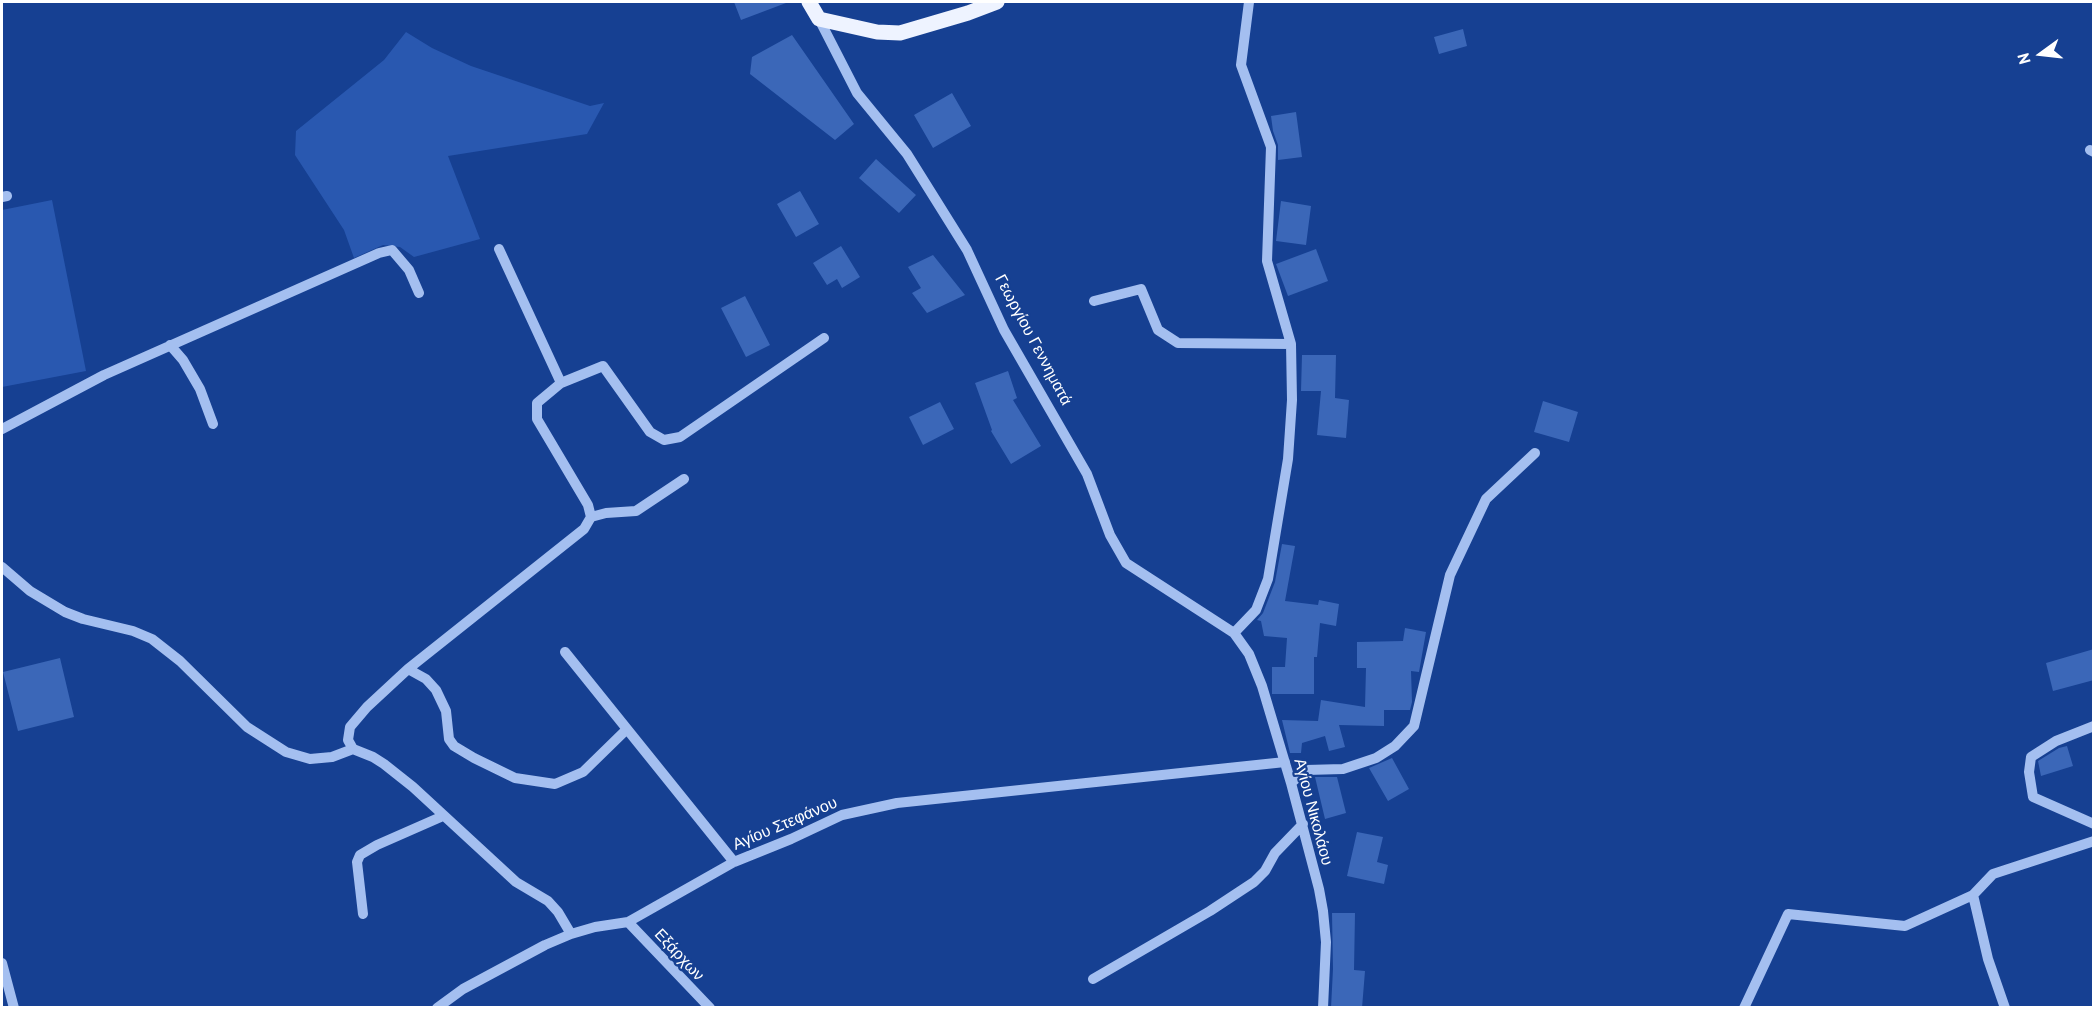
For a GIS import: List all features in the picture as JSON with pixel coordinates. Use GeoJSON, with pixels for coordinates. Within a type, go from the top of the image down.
{"type":"FeatureCollection","features":[{"type":"Feature","properties":{"kind":"main road","name":"Γεωργίου Γεννηματά"},"geometry":{"type":"LineString","coordinates":[[809,2],[819,19]]}},
{"type":"Feature","properties":{"kind":"main road"},"geometry":{"type":"LineString","coordinates":[[819,19],[877,32],[900,33],[997,2]]}},
{"type":"Feature","properties":{"kind":"street"},"geometry":{"type":"LineString","coordinates":[[1234,633],[1256,610],[1268,579],[1288,459],[1292,400],[1291,344],[1268,261],[1270,147],[1241,65],[1249,2]]}},
{"type":"Feature","properties":{"kind":"street","name":"Γεωργίου Γεννηματά"},"geometry":{"type":"LineString","coordinates":[[819,19],[857,93],[907,154],[967,250],[1004,330],[1087,474],[1110,535],[1126,564],[1234,633]]}},
{"type":"Feature","properties":{"kind":"street"},"geometry":{"type":"LineString","coordinates":[[499,249],[561,383]]}},
{"type":"Feature","properties":{"kind":"street"},"geometry":{"type":"LineString","coordinates":[[2,429],[104,375],[379,253],[392,250],[409,270],[419,293]]}},
{"type":"Feature","properties":{"kind":"street"},"geometry":{"type":"LineString","coordinates":[[1094,302],[1142,289],[1158,330],[1178,343],[1291,344]]}},
{"type":"Feature","properties":{"kind":"street"},"geometry":{"type":"LineString","coordinates":[[571,934],[554,907],[538,894],[516,882],[384,764],[353,748],[349,742],[348,733],[351,724],[408,669],[584,529],[591,517],[588,505],[537,419],[537,403],[561,383],[603,366],[650,432],[664,440],[680,436],[824,338]]}},
{"type":"Feature","properties":{"kind":"street"},"geometry":{"type":"LineString","coordinates":[[171,345],[200,389],[213,424]]}},
{"type":"Feature","properties":{"kind":"street"},"geometry":{"type":"LineString","coordinates":[[1291,783],[1306,770],[1343,769],[1376,758],[1395,746],[1414,726],[1450,575],[1486,499],[1535,453]]}},
{"type":"Feature","properties":{"kind":"street"},"geometry":{"type":"LineString","coordinates":[[591,517],[606,513],[636,511],[684,479]]}},
{"type":"Feature","properties":{"kind":"street"},"geometry":{"type":"LineString","coordinates":[[2,567],[30,591],[65,612],[152,639],[180,661],[247,727],[286,752],[310,759],[332,756],[353,748]]}},
{"type":"Feature","properties":{"kind":"street","name":"Αγίου Νικολάου"},"geometry":{"type":"LineString","coordinates":[[1234,633],[1249,654],[1262,687],[1303,824],[1323,911],[1326,971],[1323,1008]]}},
{"type":"Feature","properties":{"kind":"street"},"geometry":{"type":"LineString","coordinates":[[565,652],[734,862]]}},
{"type":"Feature","properties":{"kind":"street"},"geometry":{"type":"LineString","coordinates":[[408,669],[426,679],[436,690],[446,711],[448,739],[454,746],[515,778],[555,784],[584,772],[627,729]]}},
{"type":"Feature","properties":{"kind":"street"},"geometry":{"type":"LineString","coordinates":[[2094,726],[2056,741],[2031,757],[2029,772],[2033,797],[2094,824]]}},
{"type":"Feature","properties":{"kind":"street","name":"Αγίου Στεφάνου"},"geometry":{"type":"LineString","coordinates":[[439,1007],[463,989],[510,963],[571,934],[595,927],[628,922],[734,862],[842,815],[897,803],[1285,762]]}},
{"type":"Feature","properties":{"kind":"street"},"geometry":{"type":"LineString","coordinates":[[363,915],[357,862],[360,855],[377,845],[443,816]]}},
{"type":"Feature","properties":{"kind":"street"},"geometry":{"type":"LineString","coordinates":[[1093,979],[1210,911],[1254,882],[1265,871],[1275,853],[1303,824]]}},
{"type":"Feature","properties":{"kind":"street"},"geometry":{"type":"LineString","coordinates":[[1743,1008],[1788,915],[1905,926],[1973,895],[1993,874],[2094,842]]}},
{"type":"Feature","properties":{"kind":"street"},"geometry":{"type":"LineString","coordinates":[[1973,895],[1988,959],[2005,1008]]}},
{"type":"Feature","properties":{"kind":"street","name":"Εξάρχων"},"geometry":{"type":"LineString","coordinates":[[628,922],[710,1008]]}},
{"type":"Feature","properties":{"kind":"street"},"geometry":{"type":"LineString","coordinates":[[2,963],[14,1008]]}},
{"type":"Feature","properties":{"kind":"shaded area"},"geometry":{"type":"Polygon","coordinates":[[[406,32],[432,48],[471,66],[590,106],[604,103],[587,134],[448,156],[480,239],[414,257],[400,247],[383,245],[354,258],[344,230],[295,155],[296,131],[384,60],[406,32]]]}},
{"type":"Feature","properties":{"kind":"shaded area"},"geometry":{"type":"Polygon","coordinates":[[[52,200],[86,371],[2,387],[2,210],[52,200]]]}},
{"type":"Feature","properties":{"kind":"building"},"geometry":{"type":"Polygon","coordinates":[[[734,2],[785,2],[786,3],[741,20],[734,2]]]}},
{"type":"Feature","properties":{"kind":"building"},"geometry":{"type":"Polygon","coordinates":[[[1463,29],[1467,46],[1439,54],[1434,37],[1463,29]]]}},
{"type":"Feature","properties":{"kind":"building"},"geometry":{"type":"Polygon","coordinates":[[[792,35],[854,124],[835,140],[750,74],[752,57],[792,35]]]}},
{"type":"Feature","properties":{"kind":"building"},"geometry":{"type":"Polygon","coordinates":[[[952,93],[971,126],[933,148],[914,115],[952,93]]]}},
{"type":"Feature","properties":{"kind":"building"},"geometry":{"type":"Polygon","coordinates":[[[1296,112],[1302,157],[1278,160],[1278,145],[1271,116],[1296,112]]]}},
{"type":"Feature","properties":{"kind":"building"},"geometry":{"type":"Polygon","coordinates":[[[876,159],[916,195],[899,213],[859,178],[876,159]]]}},
{"type":"Feature","properties":{"kind":"building"},"geometry":{"type":"Polygon","coordinates":[[[800,191],[819,224],[796,237],[777,204],[800,191]]]}},
{"type":"Feature","properties":{"kind":"building"},"geometry":{"type":"Polygon","coordinates":[[[1281,201],[1311,206],[1306,245],[1276,241],[1281,201]]]}},
{"type":"Feature","properties":{"kind":"building"},"geometry":{"type":"Polygon","coordinates":[[[841,246],[860,277],[842,288],[837,279],[827,285],[813,263],[841,246]]]}},
{"type":"Feature","properties":{"kind":"building"},"geometry":{"type":"Polygon","coordinates":[[[1316,249],[1328,281],[1288,296],[1276,264],[1316,249]]]}},
{"type":"Feature","properties":{"kind":"building"},"geometry":{"type":"Polygon","coordinates":[[[933,255],[965,295],[927,313],[912,293],[921,288],[908,267],[933,255]]]}},
{"type":"Feature","properties":{"kind":"building"},"geometry":{"type":"Polygon","coordinates":[[[745,296],[770,345],[746,357],[721,308],[745,296]]]}},
{"type":"Feature","properties":{"kind":"building"},"geometry":{"type":"Polygon","coordinates":[[[1302,355],[1336,355],[1335,398],[1349,400],[1346,438],[1317,435],[1321,391],[1301,391],[1302,355]]]}},
{"type":"Feature","properties":{"kind":"building"},"geometry":{"type":"Polygon","coordinates":[[[1008,371],[1017,398],[1013,400],[1041,446],[1011,464],[991,431],[975,383],[1008,371]]]}},
{"type":"Feature","properties":{"kind":"building"},"geometry":{"type":"Polygon","coordinates":[[[1543,401],[1578,412],[1569,442],[1534,432],[1543,401]]]}},
{"type":"Feature","properties":{"kind":"building"},"geometry":{"type":"Polygon","coordinates":[[[940,402],[954,429],[923,445],[909,417],[940,402]]]}},
{"type":"Feature","properties":{"kind":"building"},"geometry":{"type":"Polygon","coordinates":[[[1282,544],[1295,546],[1285,601],[1318,605],[1319,600],[1339,604],[1336,626],[1320,623],[1317,657],[1314,657],[1314,694],[1272,694],[1272,667],[1285,667],[1287,638],[1264,636],[1261,621],[1257,620],[1263,613],[1275,582],[1282,544]]]}},
{"type":"Feature","properties":{"kind":"building"},"geometry":{"type":"Polygon","coordinates":[[[1405,628],[1426,632],[1419,672],[1411,671],[1410,710],[1384,710],[1384,726],[1339,725],[1345,747],[1329,751],[1325,736],[1302,743],[1301,753],[1290,753],[1282,720],[1318,721],[1321,700],[1365,707],[1366,668],[1357,668],[1357,642],[1403,641],[1405,628]]]}},
{"type":"Feature","properties":{"kind":"building"},"geometry":{"type":"Polygon","coordinates":[[[2094,649],[2094,680],[2053,691],[2046,663],[2094,649]]]}},
{"type":"Feature","properties":{"kind":"building"},"geometry":{"type":"Polygon","coordinates":[[[60,658],[74,717],[18,731],[3,672],[60,658]]]}},
{"type":"Feature","properties":{"kind":"building"},"geometry":{"type":"Polygon","coordinates":[[[2067,746],[2073,766],[2041,776],[2038,761],[2059,748],[2067,746]]]}},
{"type":"Feature","properties":{"kind":"building"},"geometry":{"type":"Polygon","coordinates":[[[1392,758],[1409,789],[1388,801],[1369,768],[1392,758]]]}},
{"type":"Feature","properties":{"kind":"building"},"geometry":{"type":"Polygon","coordinates":[[[1315,777],[1337,777],[1346,813],[1325,819],[1315,777]]]}},
{"type":"Feature","properties":{"kind":"building"},"geometry":{"type":"Polygon","coordinates":[[[1357,832],[1383,837],[1377,862],[1388,865],[1384,884],[1347,876],[1357,832]]]}},
{"type":"Feature","properties":{"kind":"building"},"geometry":{"type":"Polygon","coordinates":[[[1332,913],[1355,913],[1354,970],[1365,971],[1362,1008],[1331,1008],[1332,913]]]}}]}
